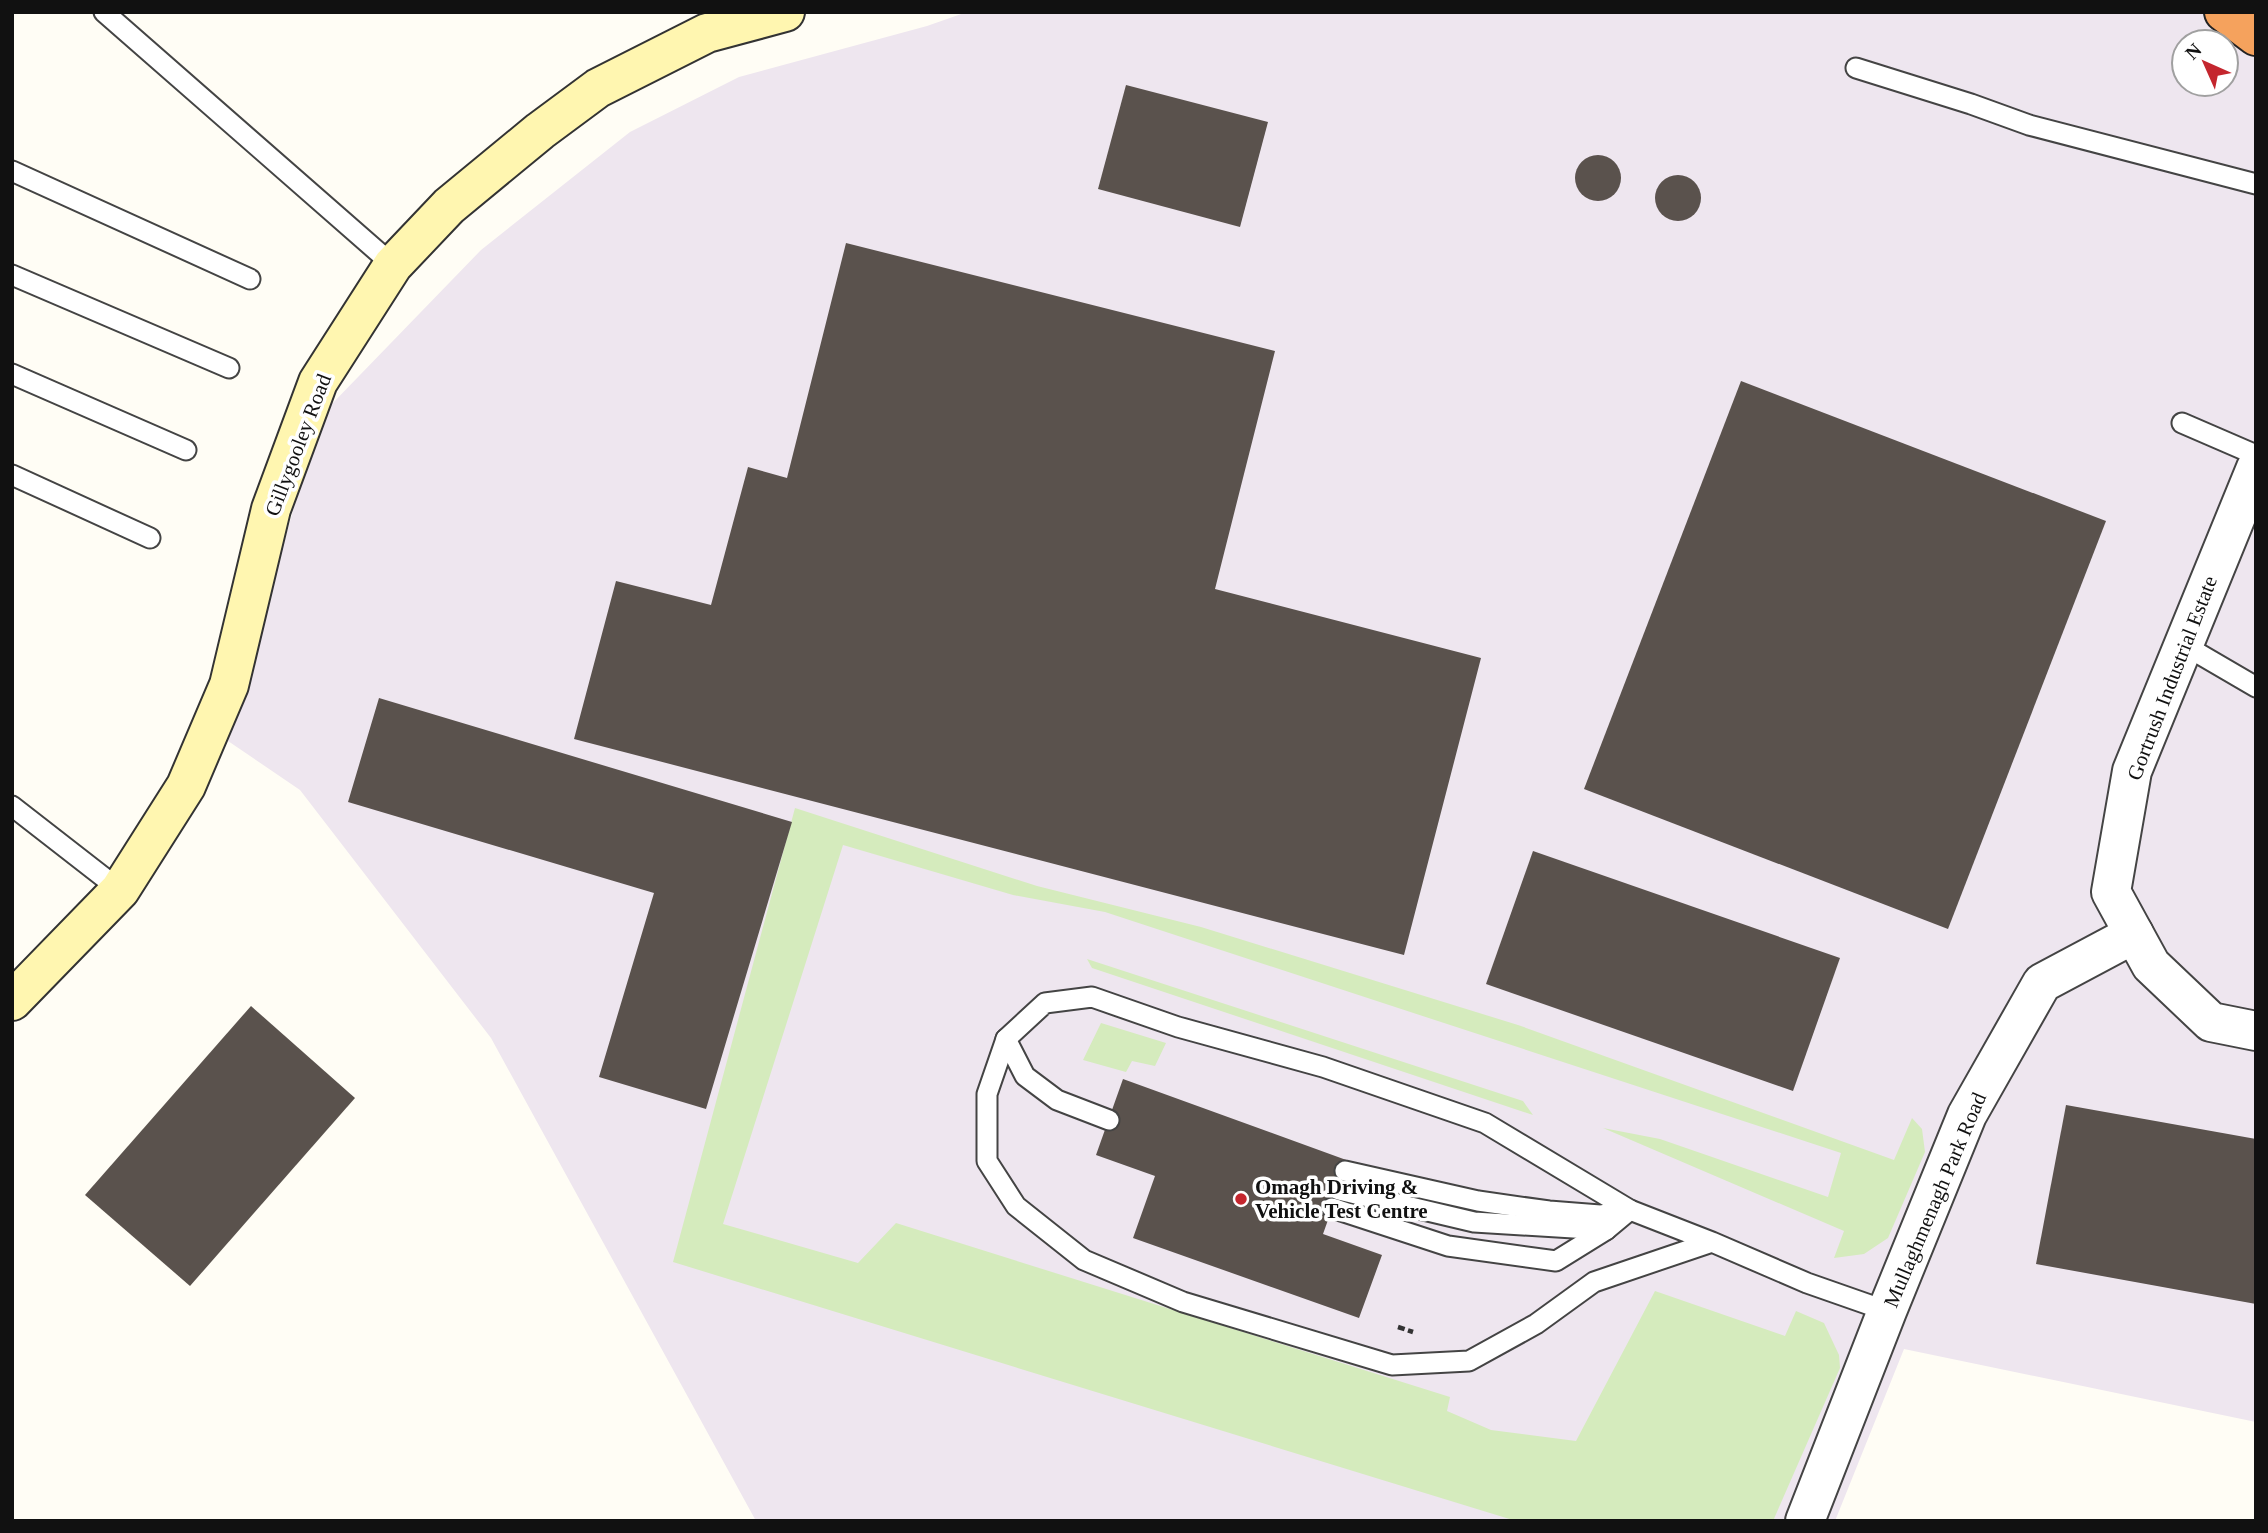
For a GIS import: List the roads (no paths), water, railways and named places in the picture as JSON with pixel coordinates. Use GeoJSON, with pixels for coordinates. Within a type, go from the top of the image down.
{"type":"FeatureCollection","features":[{"type":"Feature","properties":{"kind":"highway"},"geometry":{"type":"LineString","coordinates":[[2224,12],[2256,36]]}},
{"type":"Feature","properties":{"kind":"main road","name":"Gillygooley Road"},"geometry":{"type":"LineString","coordinates":[[12,1001],[120,890],[186,786],[229,685],[271,509],[318,382],[393,264],[449,206],[540,131],[598,88],[707,33],[785,12]]}},
{"type":"Feature","properties":{"kind":"street","name":"Gortrush Industrial Estate"},"geometry":{"type":"LineString","coordinates":[[2256,468],[2133,771],[2111,892],[2151,965],[2211,1023],[2256,1031]]}},
{"type":"Feature","properties":{"kind":"street","name":"Mullaghmenagh Park Road"},"geometry":{"type":"LineString","coordinates":[[1805,1521],[1967,1115],[2042,983],[2134,934]]}},
{"type":"Feature","properties":{"kind":"lane"},"geometry":{"type":"LineString","coordinates":[[104,12],[393,264]]}},
{"type":"Feature","properties":{"kind":"lane"},"geometry":{"type":"LineString","coordinates":[[1856,68],[2029,125],[2256,184]]}},
{"type":"Feature","properties":{"kind":"lane"},"geometry":{"type":"LineString","coordinates":[[12,171],[250,279]]}},
{"type":"Feature","properties":{"kind":"lane"},"geometry":{"type":"LineString","coordinates":[[12,275],[229,369]]}},
{"type":"Feature","properties":{"kind":"lane"},"geometry":{"type":"LineString","coordinates":[[12,374],[186,450]]}},
{"type":"Feature","properties":{"kind":"lane"},"geometry":{"type":"LineString","coordinates":[[2182,423],[2256,455]]}},
{"type":"Feature","properties":{"kind":"lane"},"geometry":{"type":"LineString","coordinates":[[12,475],[150,538]]}},
{"type":"Feature","properties":{"kind":"lane"},"geometry":{"type":"LineString","coordinates":[[2184,645],[2256,687]]}},
{"type":"Feature","properties":{"kind":"lane"},"geometry":{"type":"LineString","coordinates":[[12,806],[120,890]]}},
{"type":"Feature","properties":{"kind":"lane"},"geometry":{"type":"LineString","coordinates":[[1712,1242],[1594,1282],[1536,1324],[1469,1361],[1392,1365],[1183,1301],[1084,1260],[1016,1206],[987,1161],[987,1094],[1006,1039],[1045,1003],[1092,997],[1178,1027],[1323,1067],[1485,1123],[1630,1210],[1712,1242],[1807,1283],[1887,1311]]}},
{"type":"Feature","properties":{"kind":"lane"},"geometry":{"type":"LineString","coordinates":[[1006,1039],[1025,1076],[1057,1100],[1109,1120]]}},
{"type":"Feature","properties":{"kind":"lane"},"geometry":{"type":"LineString","coordinates":[[1339,1190],[1478,1201],[1600,1215],[1630,1210]]}},
{"type":"Feature","properties":{"kind":"lane"},"geometry":{"type":"LineString","coordinates":[[1339,1190],[1448,1246],[1556,1261],[1606,1230],[1630,1210]]}},
{"type":"Feature","properties":{"kind":"lane"},"geometry":{"type":"LineString","coordinates":[[1339,1190],[1474,1222],[1606,1230]]}},
{"type":"Feature","properties":{"kind":"place","name":"Omagh Driving & Vehicle Test Centre"},"geometry":{"type":"Point","coordinates":[1241,1199]}}]}
